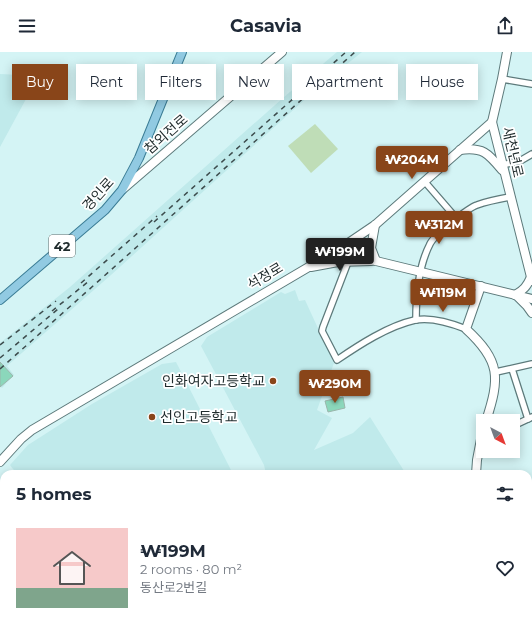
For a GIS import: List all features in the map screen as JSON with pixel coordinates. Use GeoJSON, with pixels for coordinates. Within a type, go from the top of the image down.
{"type":"FeatureCollection","features":[{"type":"Feature","properties":{"kind":"main road","name":"경인로"},"geometry":{"type":"LineString","coordinates":[[0,300],[105,210],[122,190],[139,158],[182,52]]}},
{"type":"Feature","properties":{"kind":"main road","name":"참외전로"},"geometry":{"type":"LineString","coordinates":[[122,190],[282,52]]}},
{"type":"Feature","properties":{"kind":"main road"},"geometry":{"type":"LineString","coordinates":[[492,122],[507,52]]}},
{"type":"Feature","properties":{"kind":"main road","name":"석정로"},"geometry":{"type":"LineString","coordinates":[[0,462],[32,430],[302,269],[341,248],[375,225],[492,122]]}},
{"type":"Feature","properties":{"kind":"main road","name":"새천년로"},"geometry":{"type":"LineString","coordinates":[[492,122],[532,278]]}},
{"type":"Feature","properties":{"kind":"main road"},"geometry":{"type":"LineString","coordinates":[[459,150],[471,149],[483,151],[503,169]]}},
{"type":"Feature","properties":{"kind":"main road"},"geometry":{"type":"LineString","coordinates":[[375,225],[371,248],[376,261]]}},
{"type":"Feature","properties":{"kind":"main road"},"geometry":{"type":"LineString","coordinates":[[341,248],[376,261],[532,299]]}},
{"type":"Feature","properties":{"kind":"main road"},"geometry":{"type":"LineString","coordinates":[[302,269],[331,263],[376,261]]}},
{"type":"Feature","properties":{"kind":"main road"},"geometry":{"type":"LineString","coordinates":[[515,295],[527,286],[532,278]]}},
{"type":"Feature","properties":{"kind":"main road"},"geometry":{"type":"LineString","coordinates":[[481,286],[466,330],[484,348],[496,372],[495,391],[488,414]]}},
{"type":"Feature","properties":{"kind":"main road"},"geometry":{"type":"LineString","coordinates":[[515,295],[532,313]]}},
{"type":"Feature","properties":{"kind":"main road"},"geometry":{"type":"LineString","coordinates":[[476,470],[477,458]]}},
{"type":"Feature","properties":{"kind":"street"},"geometry":{"type":"LineString","coordinates":[[502,80],[531,84],[532,77]]}},
{"type":"Feature","properties":{"kind":"street"},"geometry":{"type":"LineString","coordinates":[[503,169],[532,154]]}},
{"type":"Feature","properties":{"kind":"street"},"geometry":{"type":"LineString","coordinates":[[425,182],[457,219]]}},
{"type":"Feature","properties":{"kind":"street"},"geometry":{"type":"LineString","coordinates":[[416,320],[416,300],[421,272],[426,252],[432,240],[457,219],[477,205],[510,197]]}},
{"type":"Feature","properties":{"kind":"street"},"geometry":{"type":"LineString","coordinates":[[348,262],[322,327],[322,331],[337,360],[373,338],[398,326],[416,320],[448,323],[466,330]]}},
{"type":"Feature","properties":{"kind":"street"},"geometry":{"type":"LineString","coordinates":[[496,372],[532,364]]}},
{"type":"Feature","properties":{"kind":"street"},"geometry":{"type":"LineString","coordinates":[[512,369],[517,388],[530,418],[520,423]]}},
{"type":"Feature","properties":{"kind":"shaded area"},"geometry":{"type":"Polygon","coordinates":[[[337,52],[362,52],[347,64],[323,64],[337,52]]]}},
{"type":"Feature","properties":{"kind":"shaded area"},"geometry":{"type":"Polygon","coordinates":[[[0,74],[12,75],[12,100],[25,100],[0,147],[0,74]]]}},
{"type":"Feature","properties":{"kind":"shaded area"},"geometry":{"type":"Polygon","coordinates":[[[292,90],[292,100],[304,100],[111,275],[7,366],[14,375],[2,388],[0,386],[0,343],[70,287],[281,100],[284,100],[284,97],[292,90]]]}},
{"type":"Feature","properties":{"kind":"shaded area","name":"인화여자고등학교"},"geometry":{"type":"Polygon","coordinates":[[[295,290],[299,301],[305,300],[334,363],[317,410],[332,418],[314,450],[353,433],[370,417],[403,470],[265,470],[264,465],[201,346],[207,337],[281,292],[285,294],[295,290]]]}},
{"type":"Feature","properties":{"kind":"shaded area","name":"선인고등학교"},"geometry":{"type":"Polygon","coordinates":[[[176,362],[231,470],[14,470],[10,465],[28,445],[92,404],[162,364],[176,362]]]}},
{"type":"Feature","properties":{"kind":"green space"},"geometry":{"type":"Polygon","coordinates":[[[315,124],[338,149],[311,173],[288,146],[315,124]]]}},
{"type":"Feature","properties":{"kind":"building"},"geometry":{"type":"Polygon","coordinates":[[[0,362],[13,376],[0,387],[0,362]]]}},
{"type":"Feature","properties":{"kind":"building"},"geometry":{"type":"Polygon","coordinates":[[[343,397],[345,408],[328,412],[325,401],[343,397]]]}},
{"type":"Feature","properties":{"kind":"railway"},"geometry":{"type":"LineString","coordinates":[[154,222],[346,52]]}},
{"type":"Feature","properties":{"kind":"railway"},"geometry":{"type":"LineString","coordinates":[[0,369],[355,52]]}},
{"type":"Feature","properties":{"kind":"railway"},"geometry":{"type":"LineString","coordinates":[[81,283],[157,216]]}},
{"type":"Feature","properties":{"kind":"railway"},"geometry":{"type":"LineString","coordinates":[[52,311],[89,281]]}},
{"type":"Feature","properties":{"kind":"railway"},"geometry":{"type":"LineString","coordinates":[[0,345],[56,301]]}},
{"type":"Feature","properties":{"kind":"railway"},"geometry":{"type":"LineString","coordinates":[[0,358],[58,309]]}},
{"type":"Feature","properties":{"kind":"place","name":"인화여자고등학교"},"geometry":{"type":"Point","coordinates":[273,381]}},
{"type":"Feature","properties":{"kind":"place","name":"선인고등학교"},"geometry":{"type":"Point","coordinates":[152,417]}}]}
